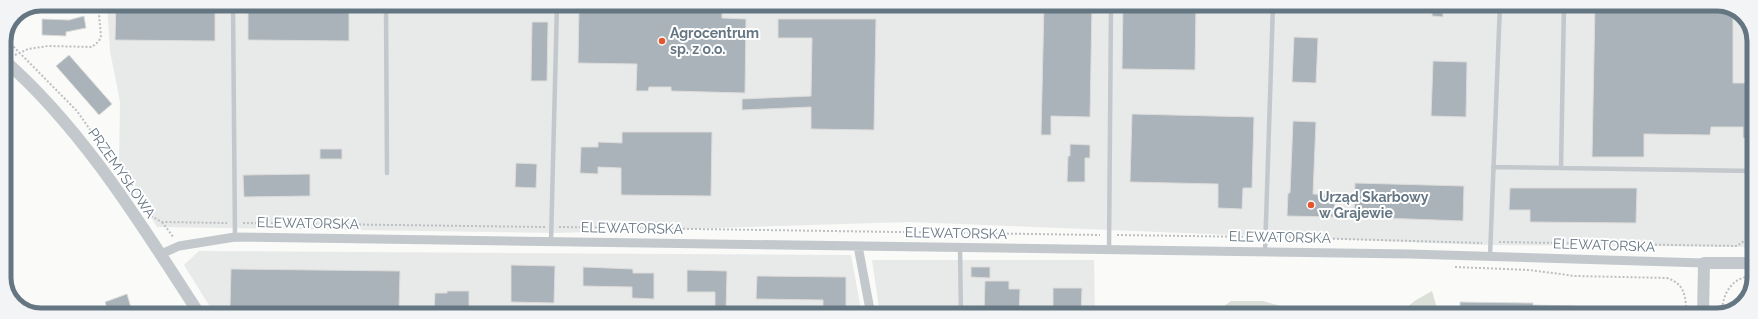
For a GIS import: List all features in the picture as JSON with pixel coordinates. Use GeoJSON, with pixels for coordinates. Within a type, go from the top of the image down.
{"type":"FeatureCollection","features":[{"type":"Feature","properties":{"kind":"street","name":"PRZEMYSŁOWA"},"geometry":{"type":"LineString","coordinates":[[11,67],[71,128],[160,254],[195,308]]}},
{"type":"Feature","properties":{"kind":"street","name":"ELEWATORSKA"},"geometry":{"type":"LineString","coordinates":[[160,254],[179,246],[236,237],[1265,252],[1747,263]]}},
{"type":"Feature","properties":{"kind":"street"},"geometry":{"type":"LineString","coordinates":[[858,246],[870,308]]}},
{"type":"Feature","properties":{"kind":"street"},"geometry":{"type":"LineString","coordinates":[[1703,308],[1704,263]]}},
{"type":"Feature","properties":{"kind":"lane"},"geometry":{"type":"LineString","coordinates":[[233,11],[236,237]]}},
{"type":"Feature","properties":{"kind":"lane"},"geometry":{"type":"LineString","coordinates":[[386,11],[387,173]]}},
{"type":"Feature","properties":{"kind":"lane"},"geometry":{"type":"LineString","coordinates":[[551,242],[557,11]]}},
{"type":"Feature","properties":{"kind":"lane"},"geometry":{"type":"LineString","coordinates":[[1109,250],[1111,11]]}},
{"type":"Feature","properties":{"kind":"lane"},"geometry":{"type":"LineString","coordinates":[[1265,252],[1273,11]]}},
{"type":"Feature","properties":{"kind":"lane"},"geometry":{"type":"LineString","coordinates":[[1490,256],[1500,11]]}},
{"type":"Feature","properties":{"kind":"lane"},"geometry":{"type":"LineString","coordinates":[[1561,168],[1564,11]]}},
{"type":"Feature","properties":{"kind":"lane"},"geometry":{"type":"LineString","coordinates":[[1493,167],[1747,172]]}},
{"type":"Feature","properties":{"kind":"lane"},"geometry":{"type":"LineString","coordinates":[[960,248],[961,308]]}},
{"type":"Feature","properties":{"kind":"path"},"geometry":{"type":"LineString","coordinates":[[11,57],[28,49],[48,46],[92,47],[99,41],[101,36],[99,11]]}},
{"type":"Feature","properties":{"kind":"path"},"geometry":{"type":"LineString","coordinates":[[11,44],[77,111],[103,149]]}},
{"type":"Feature","properties":{"kind":"path"},"geometry":{"type":"LineString","coordinates":[[147,212],[162,222],[1266,237],[1490,243],[1536,242],[1737,246],[1747,239]]}},
{"type":"Feature","properties":{"kind":"path"},"geometry":{"type":"LineString","coordinates":[[1452,267],[1536,271],[1575,276],[1667,278],[1677,282],[1684,291],[1685,308]]}},
{"type":"Feature","properties":{"kind":"path"},"geometry":{"type":"LineString","coordinates":[[1722,307],[1723,298],[1729,288],[1738,280],[1747,278]]}},
{"type":"Feature","properties":{"kind":"shaded area"},"geometry":{"type":"Polygon","coordinates":[[[107,11],[1721,11],[1735,17],[1741,23],[1747,39],[1747,247],[1483,245],[910,222],[557,233],[157,227],[119,166],[120,102],[110,51],[107,11]]]}},
{"type":"Feature","properties":{"kind":"shaded area"},"geometry":{"type":"Polygon","coordinates":[[[199,251],[851,255],[861,308],[211,308],[184,265],[199,251]]]}},
{"type":"Feature","properties":{"kind":"shaded area"},"geometry":{"type":"Polygon","coordinates":[[[872,260],[1094,260],[1095,308],[879,308],[872,260]]]}},
{"type":"Feature","properties":{"kind":"shaded area"},"geometry":{"type":"Polygon","coordinates":[[[1432,291],[1436,305],[1435,308],[1406,308],[1432,291]]]}},
{"type":"Feature","properties":{"kind":"shaded area"},"geometry":{"type":"Polygon","coordinates":[[[1231,301],[1263,301],[1287,308],[1221,308],[1231,301]]]}},
{"type":"Feature","properties":{"kind":"building"},"geometry":{"type":"Polygon","coordinates":[[[116,11],[215,11],[215,41],[115,40],[116,11]]]}},
{"type":"Feature","properties":{"kind":"building"},"geometry":{"type":"Polygon","coordinates":[[[248,11],[349,11],[349,41],[248,40],[248,11]]]}},
{"type":"Feature","properties":{"kind":"building","name":"Agrocentrum sp. z o.o."},"geometry":{"type":"Polygon","coordinates":[[[579,11],[722,11],[722,18],[746,19],[745,93],[671,91],[671,87],[649,87],[648,91],[636,91],[637,64],[578,63],[579,11]]]}},
{"type":"Feature","properties":{"kind":"building"},"geometry":{"type":"Polygon","coordinates":[[[1044,11],[1092,11],[1090,117],[1051,116],[1051,135],[1041,135],[1044,11]]]}},
{"type":"Feature","properties":{"kind":"building"},"geometry":{"type":"Polygon","coordinates":[[[1123,11],[1196,11],[1195,70],[1122,69],[1123,11]]]}},
{"type":"Feature","properties":{"kind":"building"},"geometry":{"type":"Polygon","coordinates":[[[1432,11],[1443,11],[1443,17],[1432,16],[1432,11]]]}},
{"type":"Feature","properties":{"kind":"building"},"geometry":{"type":"Polygon","coordinates":[[[1595,11],[1721,11],[1733,16],[1733,83],[1747,83],[1747,138],[1743,138],[1743,127],[1711,127],[1710,135],[1644,134],[1644,157],[1592,157],[1595,11]]]}},
{"type":"Feature","properties":{"kind":"building"},"geometry":{"type":"Polygon","coordinates":[[[84,16],[86,28],[66,32],[66,36],[42,35],[42,19],[69,20],[84,16]]]}},
{"type":"Feature","properties":{"kind":"building"},"geometry":{"type":"Polygon","coordinates":[[[778,19],[876,19],[874,130],[811,129],[811,107],[742,110],[742,99],[811,96],[812,38],[778,38],[778,19]]]}},
{"type":"Feature","properties":{"kind":"building"},"geometry":{"type":"Polygon","coordinates":[[[532,22],[548,22],[547,81],[531,81],[532,22]]]}},
{"type":"Feature","properties":{"kind":"building"},"geometry":{"type":"Polygon","coordinates":[[[1294,37],[1318,38],[1316,83],[1292,82],[1294,37]]]}},
{"type":"Feature","properties":{"kind":"building"},"geometry":{"type":"Polygon","coordinates":[[[69,55],[112,104],[99,115],[56,66],[69,55]]]}},
{"type":"Feature","properties":{"kind":"building"},"geometry":{"type":"Polygon","coordinates":[[[1433,61],[1467,62],[1466,117],[1431,116],[1433,61]]]}},
{"type":"Feature","properties":{"kind":"building"},"geometry":{"type":"Polygon","coordinates":[[[1132,114],[1254,117],[1252,188],[1243,188],[1242,209],[1218,208],[1218,184],[1130,182],[1132,114]]]}},
{"type":"Feature","properties":{"kind":"building"},"geometry":{"type":"Polygon","coordinates":[[[1293,121],[1316,122],[1313,194],[1335,195],[1334,217],[1287,216],[1288,193],[1290,193],[1293,121]]]}},
{"type":"Feature","properties":{"kind":"building"},"geometry":{"type":"Polygon","coordinates":[[[622,132],[712,132],[711,196],[621,195],[621,168],[598,167],[598,174],[580,173],[581,147],[598,147],[598,142],[622,143],[622,132]]]}},
{"type":"Feature","properties":{"kind":"building"},"geometry":{"type":"Polygon","coordinates":[[[1070,144],[1090,145],[1090,158],[1085,158],[1085,182],[1067,182],[1070,144]]]}},
{"type":"Feature","properties":{"kind":"building"},"geometry":{"type":"Polygon","coordinates":[[[320,149],[342,149],[342,159],[320,159],[320,149]]]}},
{"type":"Feature","properties":{"kind":"building"},"geometry":{"type":"Polygon","coordinates":[[[516,163],[537,164],[536,188],[515,187],[516,163]]]}},
{"type":"Feature","properties":{"kind":"building"},"geometry":{"type":"Polygon","coordinates":[[[310,174],[310,196],[244,197],[243,175],[310,174]]]}},
{"type":"Feature","properties":{"kind":"building"},"geometry":{"type":"Polygon","coordinates":[[[1355,183],[1464,186],[1463,221],[1354,217],[1355,183]]]}},
{"type":"Feature","properties":{"kind":"building"},"geometry":{"type":"Polygon","coordinates":[[[1510,188],[1637,188],[1636,223],[1530,222],[1530,210],[1509,210],[1510,188]]]}},
{"type":"Feature","properties":{"kind":"building"},"geometry":{"type":"Polygon","coordinates":[[[511,265],[555,266],[554,303],[511,302],[511,265]]]}},
{"type":"Feature","properties":{"kind":"building"},"geometry":{"type":"Polygon","coordinates":[[[583,267],[633,269],[633,273],[654,273],[654,299],[632,298],[632,287],[583,286],[583,267]]]}},
{"type":"Feature","properties":{"kind":"building"},"geometry":{"type":"Polygon","coordinates":[[[971,267],[990,267],[990,278],[971,277],[971,267]]]}},
{"type":"Feature","properties":{"kind":"building"},"geometry":{"type":"Polygon","coordinates":[[[231,269],[400,271],[399,308],[230,307],[231,269]]]}},
{"type":"Feature","properties":{"kind":"building"},"geometry":{"type":"Polygon","coordinates":[[[687,270],[727,271],[726,308],[715,308],[715,292],[687,292],[687,270]]]}},
{"type":"Feature","properties":{"kind":"building"},"geometry":{"type":"Polygon","coordinates":[[[757,276],[846,277],[846,308],[823,308],[823,300],[756,299],[757,276]]]}},
{"type":"Feature","properties":{"kind":"building"},"geometry":{"type":"Polygon","coordinates":[[[985,281],[1009,281],[1009,289],[1020,289],[1019,308],[984,308],[985,281]]]}},
{"type":"Feature","properties":{"kind":"building"},"geometry":{"type":"Polygon","coordinates":[[[1053,288],[1082,288],[1081,308],[1053,308],[1053,288]]]}},
{"type":"Feature","properties":{"kind":"building"},"geometry":{"type":"Polygon","coordinates":[[[447,291],[469,291],[469,308],[434,308],[435,293],[447,293],[447,291]]]}},
{"type":"Feature","properties":{"kind":"building"},"geometry":{"type":"Polygon","coordinates":[[[127,294],[131,308],[107,308],[105,302],[127,294]]]}},
{"type":"Feature","properties":{"kind":"building"},"geometry":{"type":"Polygon","coordinates":[[[1460,302],[1533,303],[1533,305],[1575,306],[1575,308],[1460,308],[1460,302]]]}},
{"type":"Feature","properties":{"kind":"place","name":"Agrocentrum sp. z o.o."},"geometry":{"type":"Point","coordinates":[662,41]}},
{"type":"Feature","properties":{"kind":"place","name":"Urząd Skarbowy w Grajewie"},"geometry":{"type":"Point","coordinates":[1311,205]}}]}
